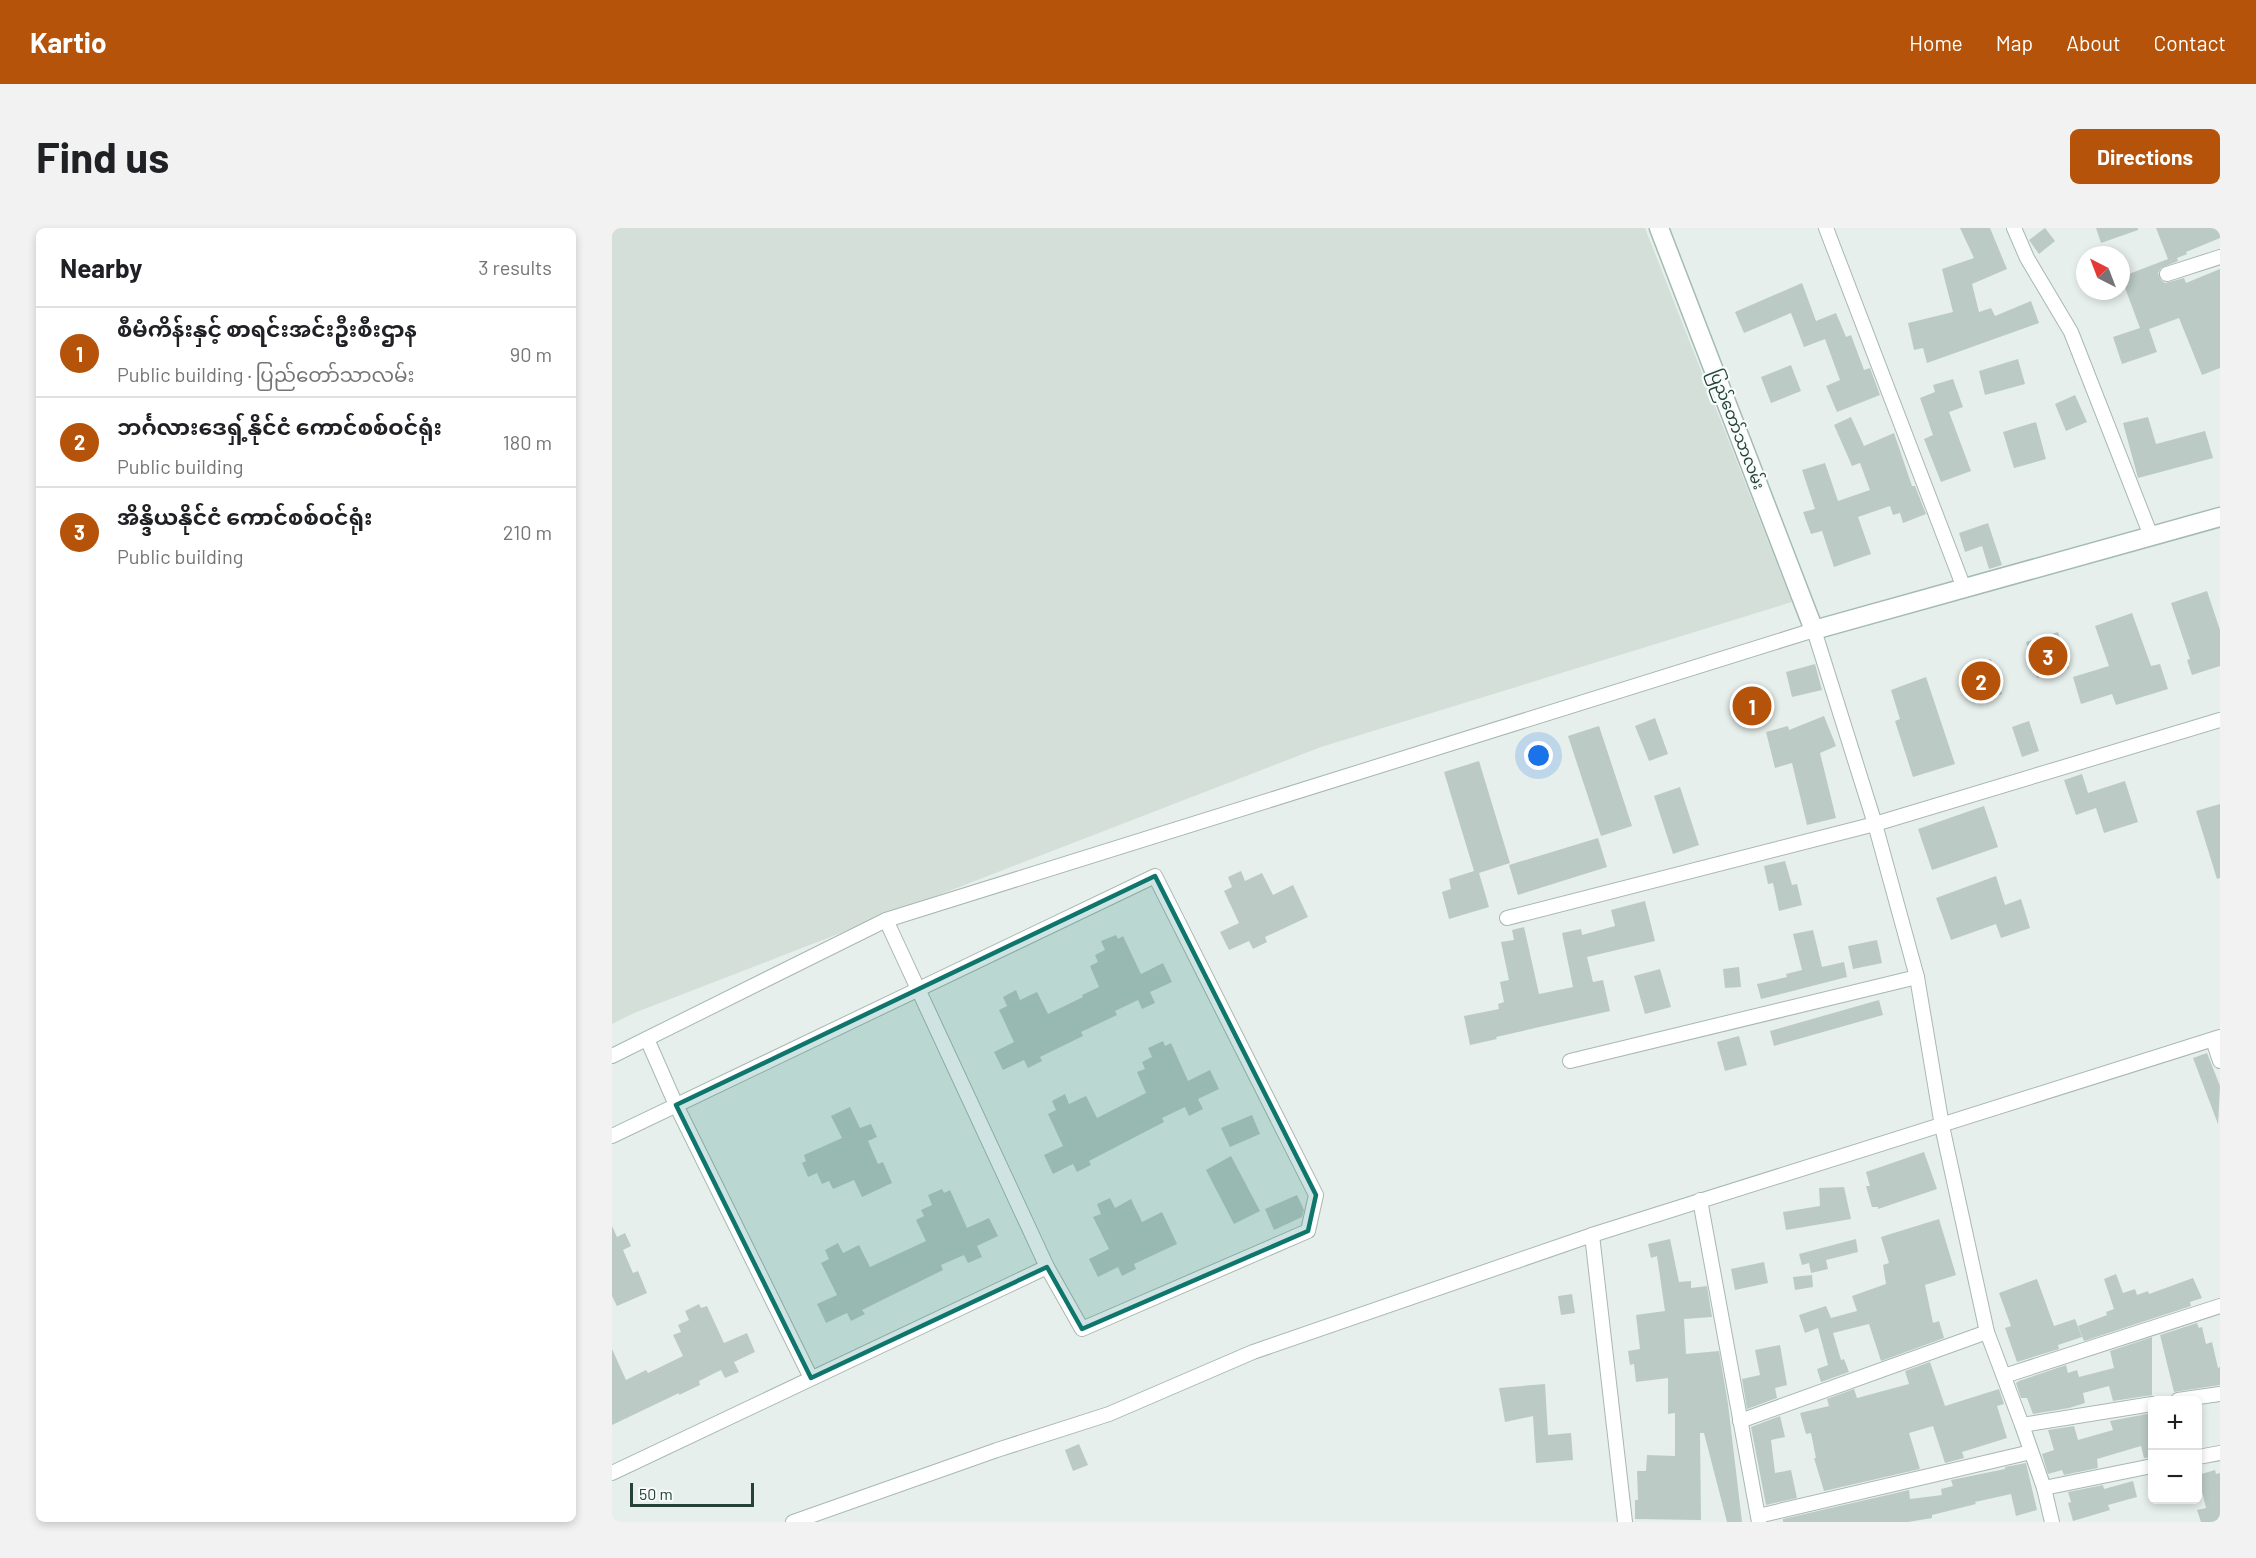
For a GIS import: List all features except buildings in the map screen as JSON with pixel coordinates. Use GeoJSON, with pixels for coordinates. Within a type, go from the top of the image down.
{"type":"FeatureCollection","features":[{"type":"Feature","properties":{"kind":"street","name":"ပြည်တော်သာလမ်း"},"geometry":{"type":"LineString","coordinates":[[1659,228],[1814,630]]}},
{"type":"Feature","properties":{"kind":"street"},"geometry":{"type":"LineString","coordinates":[[1826,228],[1964,588]]}},
{"type":"Feature","properties":{"kind":"street"},"geometry":{"type":"LineString","coordinates":[[2014,228],[2027,258],[2071,332],[2151,536]]}},
{"type":"Feature","properties":{"kind":"street"},"geometry":{"type":"LineString","coordinates":[[2167,274],[2220,257]]}},
{"type":"Feature","properties":{"kind":"street"},"geometry":{"type":"LineString","coordinates":[[612,1056],[886,920],[1814,630],[2220,517]]}},
{"type":"Feature","properties":{"kind":"street"},"geometry":{"type":"LineString","coordinates":[[1814,630],[1875,824],[1917,977],[1942,1126],[1987,1332],[2044,1488],[2052,1522]]}},
{"type":"Feature","properties":{"kind":"street"},"geometry":{"type":"LineString","coordinates":[[1507,918],[1875,824],[2220,720]]}},
{"type":"Feature","properties":{"kind":"street"},"geometry":{"type":"LineString","coordinates":[[612,1136],[918,989],[1155,876],[1316,1195],[1308,1231],[1082,1329],[1047,1266],[918,989],[886,920]]}},
{"type":"Feature","properties":{"kind":"street"},"geometry":{"type":"LineString","coordinates":[[1570,1061],[1917,977]]}},
{"type":"Feature","properties":{"kind":"street"},"geometry":{"type":"LineString","coordinates":[[647,1039],[676,1105],[811,1378]]}},
{"type":"Feature","properties":{"kind":"street"},"geometry":{"type":"LineString","coordinates":[[793,1522],[997,1450],[1108,1414],[1253,1352],[1700,1200],[2216,1039],[2220,1061]]}},
{"type":"Feature","properties":{"kind":"street"},"geometry":{"type":"LineString","coordinates":[[1700,1200],[1758,1519],[2031,1452]]}},
{"type":"Feature","properties":{"kind":"street"},"geometry":{"type":"LineString","coordinates":[[1592,1235],[1625,1522]]}},
{"type":"Feature","properties":{"kind":"street"},"geometry":{"type":"LineString","coordinates":[[612,1473],[1047,1266]]}},
{"type":"Feature","properties":{"kind":"street"},"geometry":{"type":"LineString","coordinates":[[2004,1376],[2220,1306]]}},
{"type":"Feature","properties":{"kind":"street"},"geometry":{"type":"LineString","coordinates":[[1740,1421],[1987,1332]]}},
{"type":"Feature","properties":{"kind":"street"},"geometry":{"type":"LineString","coordinates":[[2202,1397],[2220,1394]]}},
{"type":"Feature","properties":{"kind":"street"},"geometry":{"type":"LineString","coordinates":[[2022,1425],[2148,1405]]}},
{"type":"Feature","properties":{"kind":"street"},"geometry":{"type":"LineString","coordinates":[[2202,1456],[2220,1453]]}},
{"type":"Feature","properties":{"kind":"street"},"geometry":{"type":"LineString","coordinates":[[2044,1488],[2148,1467]]}},
{"type":"Feature","properties":{"kind":"highlighted area"},"geometry":{"type":"Polygon","coordinates":[[[1155,876],[1316,1195],[1308,1231],[1082,1329],[1047,1267],[811,1378],[676,1105],[1155,876]]]}},
{"type":"Feature","properties":{"kind":"shaded area"},"geometry":{"type":"Polygon","coordinates":[[[612,228],[1645,228],[1792,602],[1321,747],[634,1013],[612,1024],[612,228]]]}},
{"type":"Feature","properties":{"kind":"place","name":"အိန္ဒိယနိုင်ငံ ကောင်စစ်ဝင်ရုံး"},"geometry":{"type":"Point","coordinates":[2048,656]}},
{"type":"Feature","properties":{"kind":"place","name":"ဘင်္ဂလားဒေရှ့်နိုင်ငံ ကောင်စစ်ဝင်ရုံး"},"geometry":{"type":"Point","coordinates":[1981,681]}},
{"type":"Feature","properties":{"kind":"place","name":"စီမံကိန်းနှင့် စာရင်းအင်းဦးစီးဌာန"},"geometry":{"type":"Point","coordinates":[1752,706]}}]}
